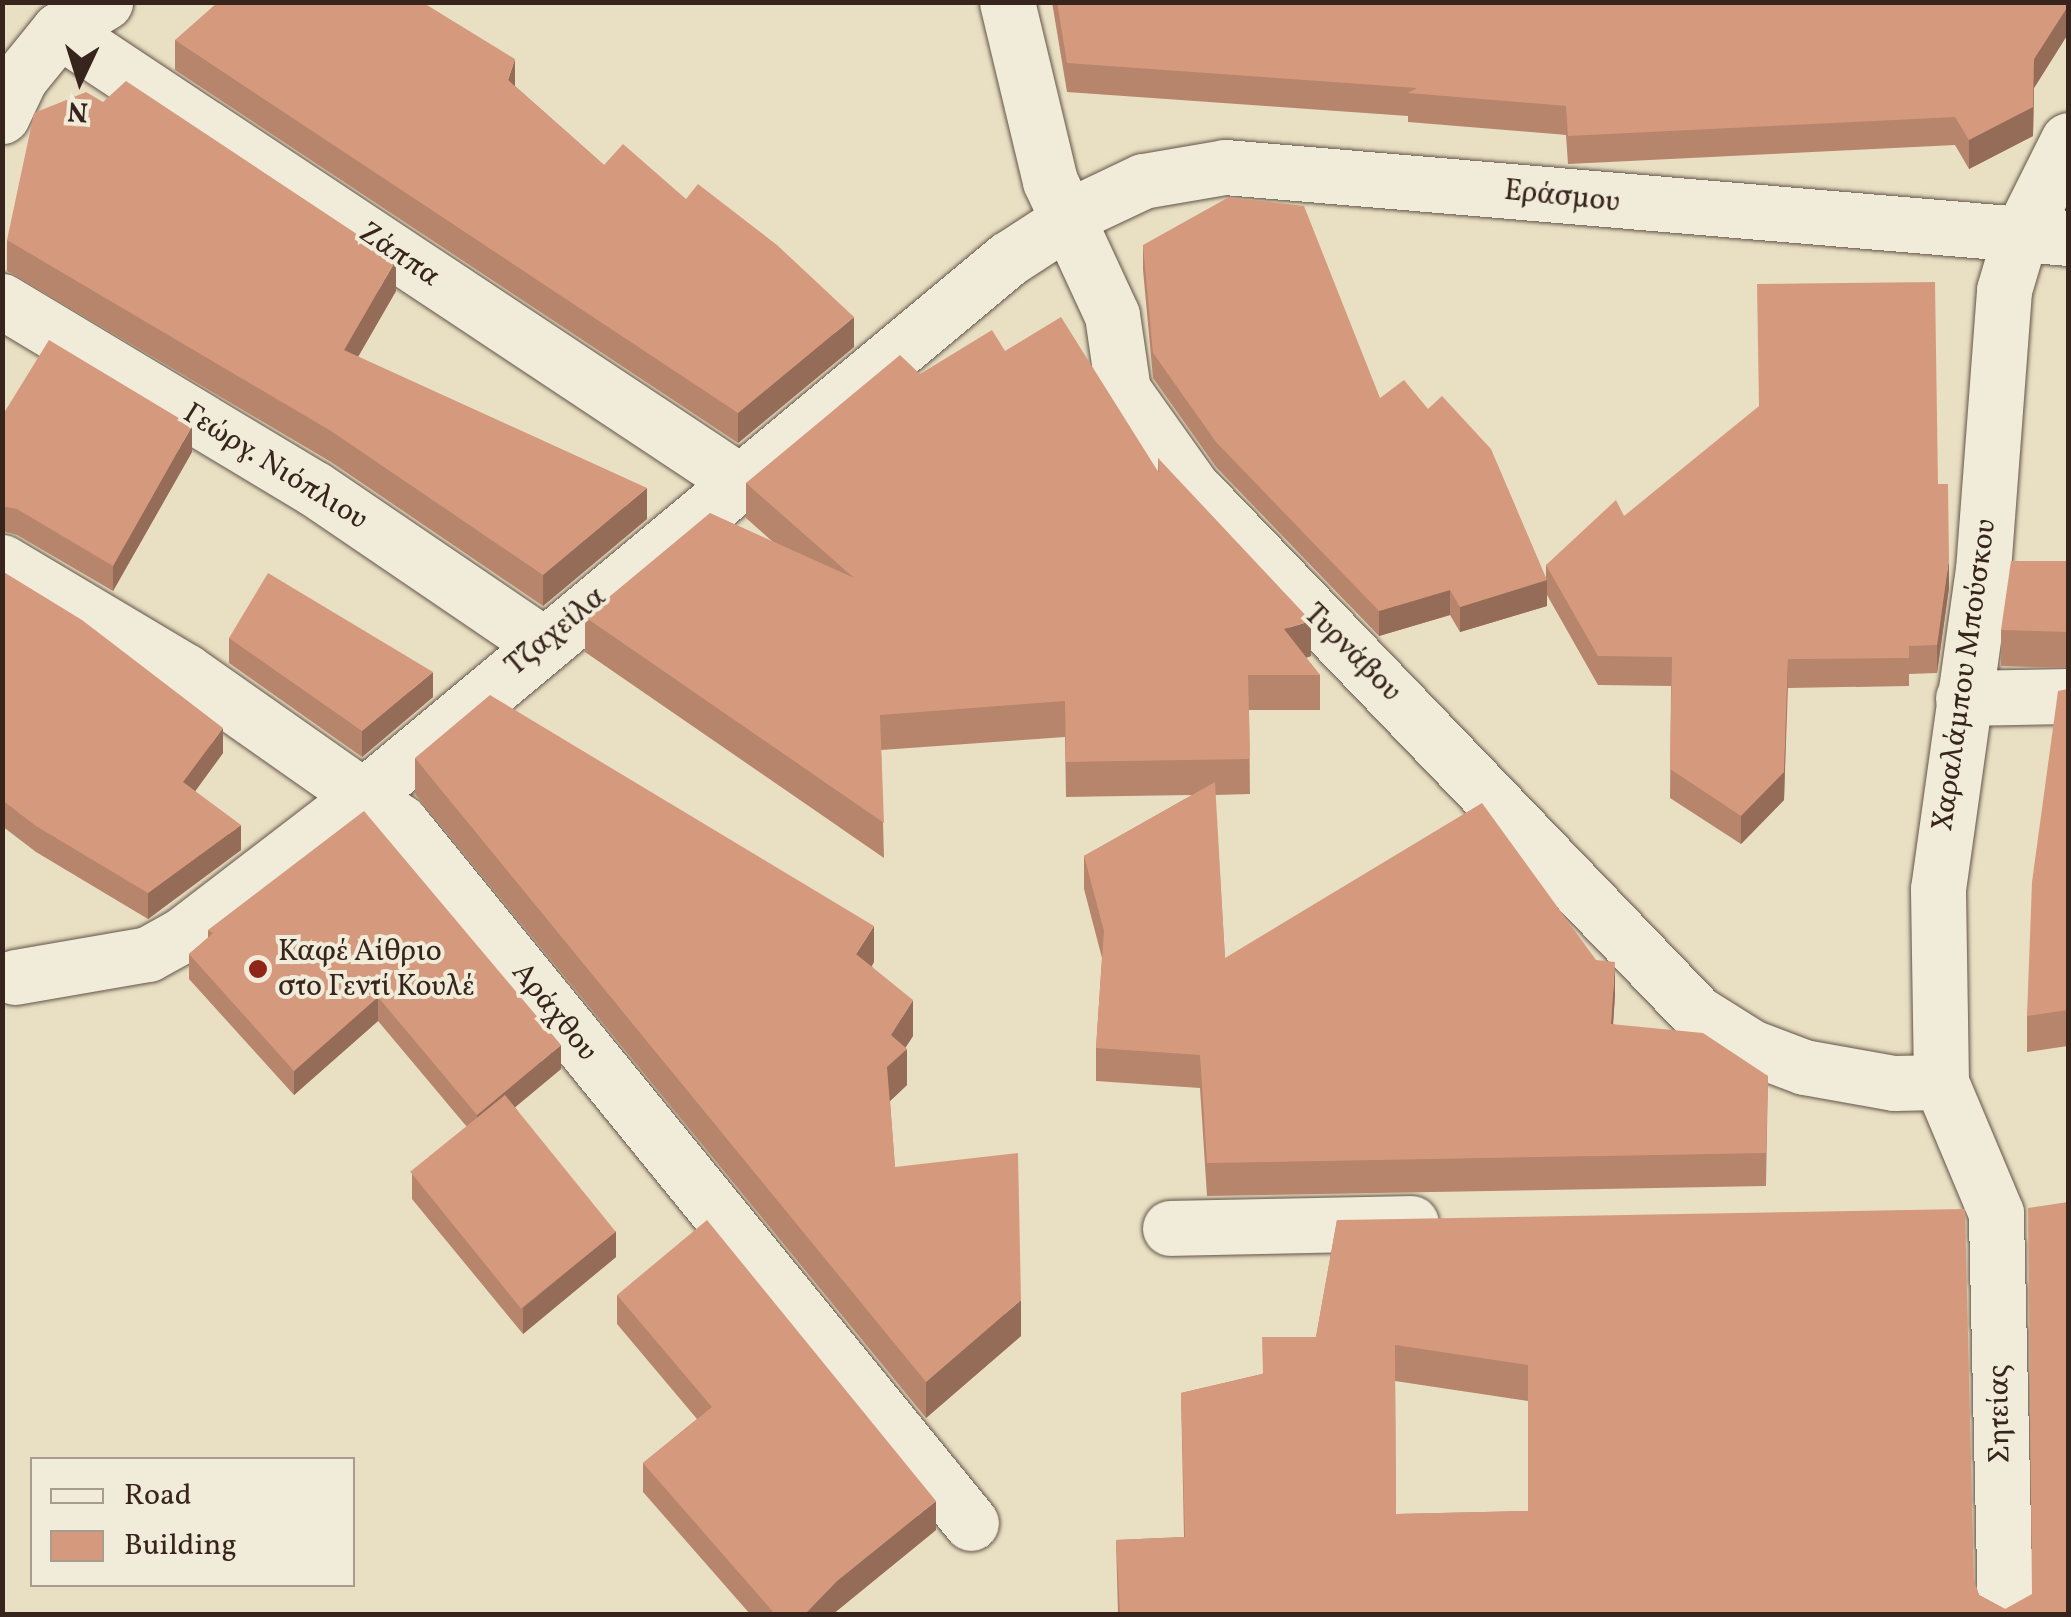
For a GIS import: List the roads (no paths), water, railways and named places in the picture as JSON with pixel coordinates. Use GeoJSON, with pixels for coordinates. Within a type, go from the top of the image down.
{"type":"FeatureCollection","features":[{"type":"Feature","properties":{"kind":"street","name":"Τυρνάβου"},"geometry":{"type":"LineString","coordinates":[[1007,2],[1044,164],[1112,315],[1123,390],[1192,486],[1670,986],[1722,1030],[1774,1057],[1839,1075],[1941,1082]]}},
{"type":"Feature","properties":{"kind":"street"},"geometry":{"type":"LineString","coordinates":[[2,116],[20,78],[82,16]]}},
{"type":"Feature","properties":{"kind":"street","name":"Ζάππα"},"geometry":{"type":"LineString","coordinates":[[82,16],[740,480]]}},
{"type":"Feature","properties":{"kind":"street","name":"Χαραλάμπου Μπούσκου"},"geometry":{"type":"LineString","coordinates":[[1996,1213],[1941,1082],[1938,889],[1983,570],[2000,314],[2044,237],[2068,140]]}},
{"type":"Feature","properties":{"kind":"street","name":"Εράσμου"},"geometry":{"type":"LineString","coordinates":[[1067,220],[1166,173],[1224,166],[2044,237]]}},
{"type":"Feature","properties":{"kind":"street","name":"Τζαχείλα"},"geometry":{"type":"LineString","coordinates":[[6,977],[164,947],[366,794],[542,643],[993,271],[1067,220]]}},
{"type":"Feature","properties":{"kind":"street","name":"Γεώργ. Νιόπλιου"},"geometry":{"type":"LineString","coordinates":[[2,301],[315,488],[542,643]]}},
{"type":"Feature","properties":{"kind":"street","name":"Αράχθου"},"geometry":{"type":"LineString","coordinates":[[2,562],[185,671],[366,794],[414,836],[970,1523]]}},
{"type":"Feature","properties":{"kind":"street"},"geometry":{"type":"LineString","coordinates":[[1963,698],[2068,696]]}},
{"type":"Feature","properties":{"kind":"street"},"geometry":{"type":"LineString","coordinates":[[1936,1214],[2050,1212]]}},
{"type":"Feature","properties":{"kind":"street","name":"Σητείας"},"geometry":{"type":"LineString","coordinates":[[1996,1213],[2005,1614]]}},
{"type":"Feature","properties":{"kind":"street"},"geometry":{"type":"LineString","coordinates":[[1170,1228],[1465,1222]]}},
{"type":"Feature","properties":{"kind":"place","name":"Καφέ Αίθριο στο Γεντί Κουλέ"},"geometry":{"type":"Point","coordinates":[258,969]}}]}
